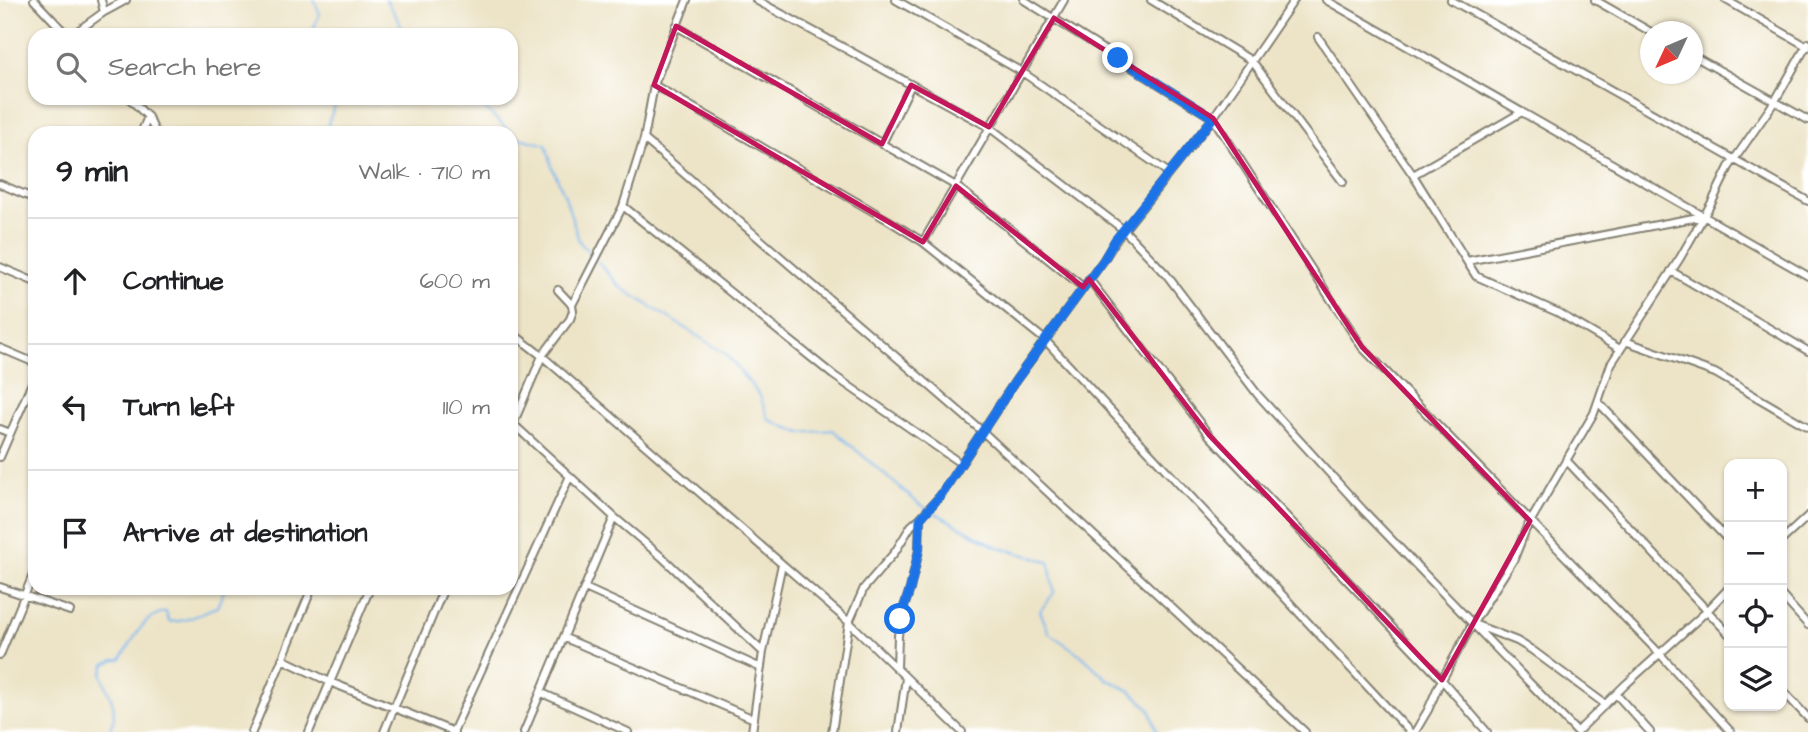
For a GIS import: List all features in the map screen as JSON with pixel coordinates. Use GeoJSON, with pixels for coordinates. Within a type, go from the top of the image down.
{"type":"FeatureCollection","features":[{"type":"Feature","properties":{"kind":"street"},"geometry":{"type":"LineString","coordinates":[[34,0],[63,28]]}},
{"type":"Feature","properties":{"kind":"street"},"geometry":{"type":"LineString","coordinates":[[101,0],[104,12]]}},
{"type":"Feature","properties":{"kind":"street"},"geometry":{"type":"LineString","coordinates":[[80,28],[126,0]]}},
{"type":"Feature","properties":{"kind":"street"},"geometry":{"type":"LineString","coordinates":[[572,305],[623,206],[644,139],[654,85],[687,0]]}},
{"type":"Feature","properties":{"kind":"street"},"geometry":{"type":"LineString","coordinates":[[756,0],[989,127],[1124,230],[1166,274],[1258,395],[1441,593],[1577,732],[1724,593]]}},
{"type":"Feature","properties":{"kind":"street"},"geometry":{"type":"LineString","coordinates":[[896,0],[1022,72],[1169,173]]}},
{"type":"Feature","properties":{"kind":"street"},"geometry":{"type":"LineString","coordinates":[[1024,0],[1213,118],[1363,347],[1660,654],[1731,732]]}},
{"type":"Feature","properties":{"kind":"street"},"geometry":{"type":"LineString","coordinates":[[923,242],[1064,0]]}},
{"type":"Feature","properties":{"kind":"street"},"geometry":{"type":"LineString","coordinates":[[1151,0],[1252,61],[1343,182]]}},
{"type":"Feature","properties":{"kind":"street"},"geometry":{"type":"LineString","coordinates":[[832,732],[849,621],[864,588],[895,552],[911,526],[940,496],[1045,340],[1124,230],[1213,118],[1294,0]]}},
{"type":"Feature","properties":{"kind":"street"},"geometry":{"type":"LineString","coordinates":[[1326,0],[1808,276]]}},
{"type":"Feature","properties":{"kind":"street"},"geometry":{"type":"LineString","coordinates":[[1451,0],[1808,201]]}},
{"type":"Feature","properties":{"kind":"street"},"geometry":{"type":"LineString","coordinates":[[1595,0],[1640,26]]}},
{"type":"Feature","properties":{"kind":"street"},"geometry":{"type":"LineString","coordinates":[[654,85],[923,242],[1045,340],[1412,732],[1428,710],[1473,623],[1514,559],[1530,521],[1594,413],[1611,364],[1671,271],[1729,167],[1775,101],[1807,45],[1726,0]]}},
{"type":"Feature","properties":{"kind":"street"},"geometry":{"type":"LineString","coordinates":[[676,26],[956,186],[1083,287]]}},
{"type":"Feature","properties":{"kind":"street"},"geometry":{"type":"LineString","coordinates":[[1318,37],[1413,175],[1476,276],[1557,312],[1620,349]]}},
{"type":"Feature","properties":{"kind":"street"},"geometry":{"type":"LineString","coordinates":[[1703,61],[1808,120]]}},
{"type":"Feature","properties":{"kind":"street"},"geometry":{"type":"LineString","coordinates":[[882,144],[911,85]]}},
{"type":"Feature","properties":{"kind":"street"},"geometry":{"type":"LineString","coordinates":[[136,105],[152,126]]}},
{"type":"Feature","properties":{"kind":"street"},"geometry":{"type":"LineString","coordinates":[[1413,175],[1522,112]]}},
{"type":"Feature","properties":{"kind":"street"},"geometry":{"type":"LineString","coordinates":[[144,126],[148,117]]}},
{"type":"Feature","properties":{"kind":"street"},"geometry":{"type":"LineString","coordinates":[[644,139],[982,430],[1305,732]]}},
{"type":"Feature","properties":{"kind":"street"},"geometry":{"type":"LineString","coordinates":[[0,184],[28,196]]}},
{"type":"Feature","properties":{"kind":"street"},"geometry":{"type":"LineString","coordinates":[[623,206],[833,375],[960,463]]}},
{"type":"Feature","properties":{"kind":"street"},"geometry":{"type":"LineString","coordinates":[[1466,261],[1703,216]]}},
{"type":"Feature","properties":{"kind":"street"},"geometry":{"type":"LineString","coordinates":[[0,267],[28,279]]}},
{"type":"Feature","properties":{"kind":"street"},"geometry":{"type":"LineString","coordinates":[[1671,271],[1808,351]]}},
{"type":"Feature","properties":{"kind":"street"},"geometry":{"type":"LineString","coordinates":[[1089,279],[1209,435],[1442,680],[1487,732]]}},
{"type":"Feature","properties":{"kind":"street"},"geometry":{"type":"LineString","coordinates":[[518,411],[542,356],[573,311],[572,305],[558,290]]}},
{"type":"Feature","properties":{"kind":"street"},"geometry":{"type":"LineString","coordinates":[[518,337],[849,621],[962,732]]}},
{"type":"Feature","properties":{"kind":"street"},"geometry":{"type":"LineString","coordinates":[[1625,341],[1714,373],[1808,427]]}},
{"type":"Feature","properties":{"kind":"street"},"geometry":{"type":"LineString","coordinates":[[0,348],[28,360]]}},
{"type":"Feature","properties":{"kind":"street"},"geometry":{"type":"LineString","coordinates":[[0,457],[28,392]]}},
{"type":"Feature","properties":{"kind":"street"},"geometry":{"type":"LineString","coordinates":[[1598,402],[1724,536]]}},
{"type":"Feature","properties":{"kind":"street"},"geometry":{"type":"LineString","coordinates":[[0,429],[10,433]]}},
{"type":"Feature","properties":{"kind":"street"},"geometry":{"type":"LineString","coordinates":[[518,430],[663,558],[763,652]]}},
{"type":"Feature","properties":{"kind":"street"},"geometry":{"type":"LineString","coordinates":[[1566,460],[1724,629]]}},
{"type":"Feature","properties":{"kind":"street"},"geometry":{"type":"LineString","coordinates":[[518,590],[570,476]]}},
{"type":"Feature","properties":{"kind":"street"},"geometry":{"type":"LineString","coordinates":[[1787,535],[1808,516]]}},
{"type":"Feature","properties":{"kind":"street"},"geometry":{"type":"LineString","coordinates":[[524,732],[614,517]]}},
{"type":"Feature","properties":{"kind":"street"},"geometry":{"type":"LineString","coordinates":[[897,668],[900,619],[919,550],[920,519]]}},
{"type":"Feature","properties":{"kind":"street"},"geometry":{"type":"LineString","coordinates":[[752,732],[763,652],[782,564]]}},
{"type":"Feature","properties":{"kind":"street"},"geometry":{"type":"LineString","coordinates":[[0,587],[70,611]]}},
{"type":"Feature","properties":{"kind":"street"},"geometry":{"type":"LineString","coordinates":[[585,587],[761,668]]}},
{"type":"Feature","properties":{"kind":"street"},"geometry":{"type":"LineString","coordinates":[[0,655],[28,588]]}},
{"type":"Feature","properties":{"kind":"street"},"geometry":{"type":"LineString","coordinates":[[252,732],[309,595]]}},
{"type":"Feature","properties":{"kind":"street"},"geometry":{"type":"LineString","coordinates":[[309,732],[367,595]]}},
{"type":"Feature","properties":{"kind":"street"},"geometry":{"type":"LineString","coordinates":[[384,732],[441,595]]}},
{"type":"Feature","properties":{"kind":"street"},"geometry":{"type":"LineString","coordinates":[[282,659],[330,682],[453,732],[516,595]]}},
{"type":"Feature","properties":{"kind":"street"},"geometry":{"type":"LineString","coordinates":[[1787,602],[1808,625]]}},
{"type":"Feature","properties":{"kind":"street"},"geometry":{"type":"LineString","coordinates":[[1473,623],[1532,650],[1605,704]]}},
{"type":"Feature","properties":{"kind":"street"},"geometry":{"type":"LineString","coordinates":[[565,638],[754,719]]}},
{"type":"Feature","properties":{"kind":"street"},"geometry":{"type":"LineString","coordinates":[[898,732],[906,678]]}},
{"type":"Feature","properties":{"kind":"street"},"geometry":{"type":"LineString","coordinates":[[542,693],[628,732]]}},
{"type":"Feature","properties":{"kind":"street"},"geometry":{"type":"LineString","coordinates":[[1616,694],[1650,732]]}},
{"type":"Feature","properties":{"kind":"street"},"geometry":{"type":"LineString","coordinates":[[1787,695],[1808,718]]}},
{"type":"Feature","properties":{"kind":"highlighted area"},"geometry":{"type":"Polygon","coordinates":[[[1054,18],[1213,118],[1362,347],[1530,521],[1442,680],[1209,435],[1089,279],[1083,287],[956,186],[923,242],[654,85],[676,26],[882,144],[911,85],[989,127],[1054,18]]]}},
{"type":"Feature","properties":{"kind":"waterway"},"geometry":{"type":"LineString","coordinates":[[314,0],[320,14],[314,28]]}},
{"type":"Feature","properties":{"kind":"waterway"},"geometry":{"type":"LineString","coordinates":[[386,0],[402,28]]}},
{"type":"Feature","properties":{"kind":"waterway"},"geometry":{"type":"LineString","coordinates":[[328,126],[335,105]]}},
{"type":"Feature","properties":{"kind":"waterway"},"geometry":{"type":"LineString","coordinates":[[481,105],[504,126]]}},
{"type":"Feature","properties":{"kind":"waterway"},"geometry":{"type":"LineString","coordinates":[[518,138],[546,145],[579,241],[594,258]]}},
{"type":"Feature","properties":{"kind":"waterway"},"geometry":{"type":"LineString","coordinates":[[598,262],[620,287],[726,354],[760,396],[769,420],[801,433],[833,430],[919,504],[995,546],[1049,562],[1054,593],[1040,611],[1049,633],[1081,655],[1107,679],[1132,692],[1150,709],[1157,732]]}},
{"type":"Feature","properties":{"kind":"waterway"},"geometry":{"type":"LineString","coordinates":[[109,732],[114,718],[113,704],[102,675],[105,664],[120,660],[139,630],[151,618],[166,612],[169,622],[184,620],[217,607],[222,595]]}},
{"type":"Feature","properties":{"kind":"route"},"geometry":{"type":"LineString","coordinates":[[900,619],[919,550],[920,519],[940,496],[1016,380],[1103,261],[1115,240],[1213,118],[1118,58]]}}]}
